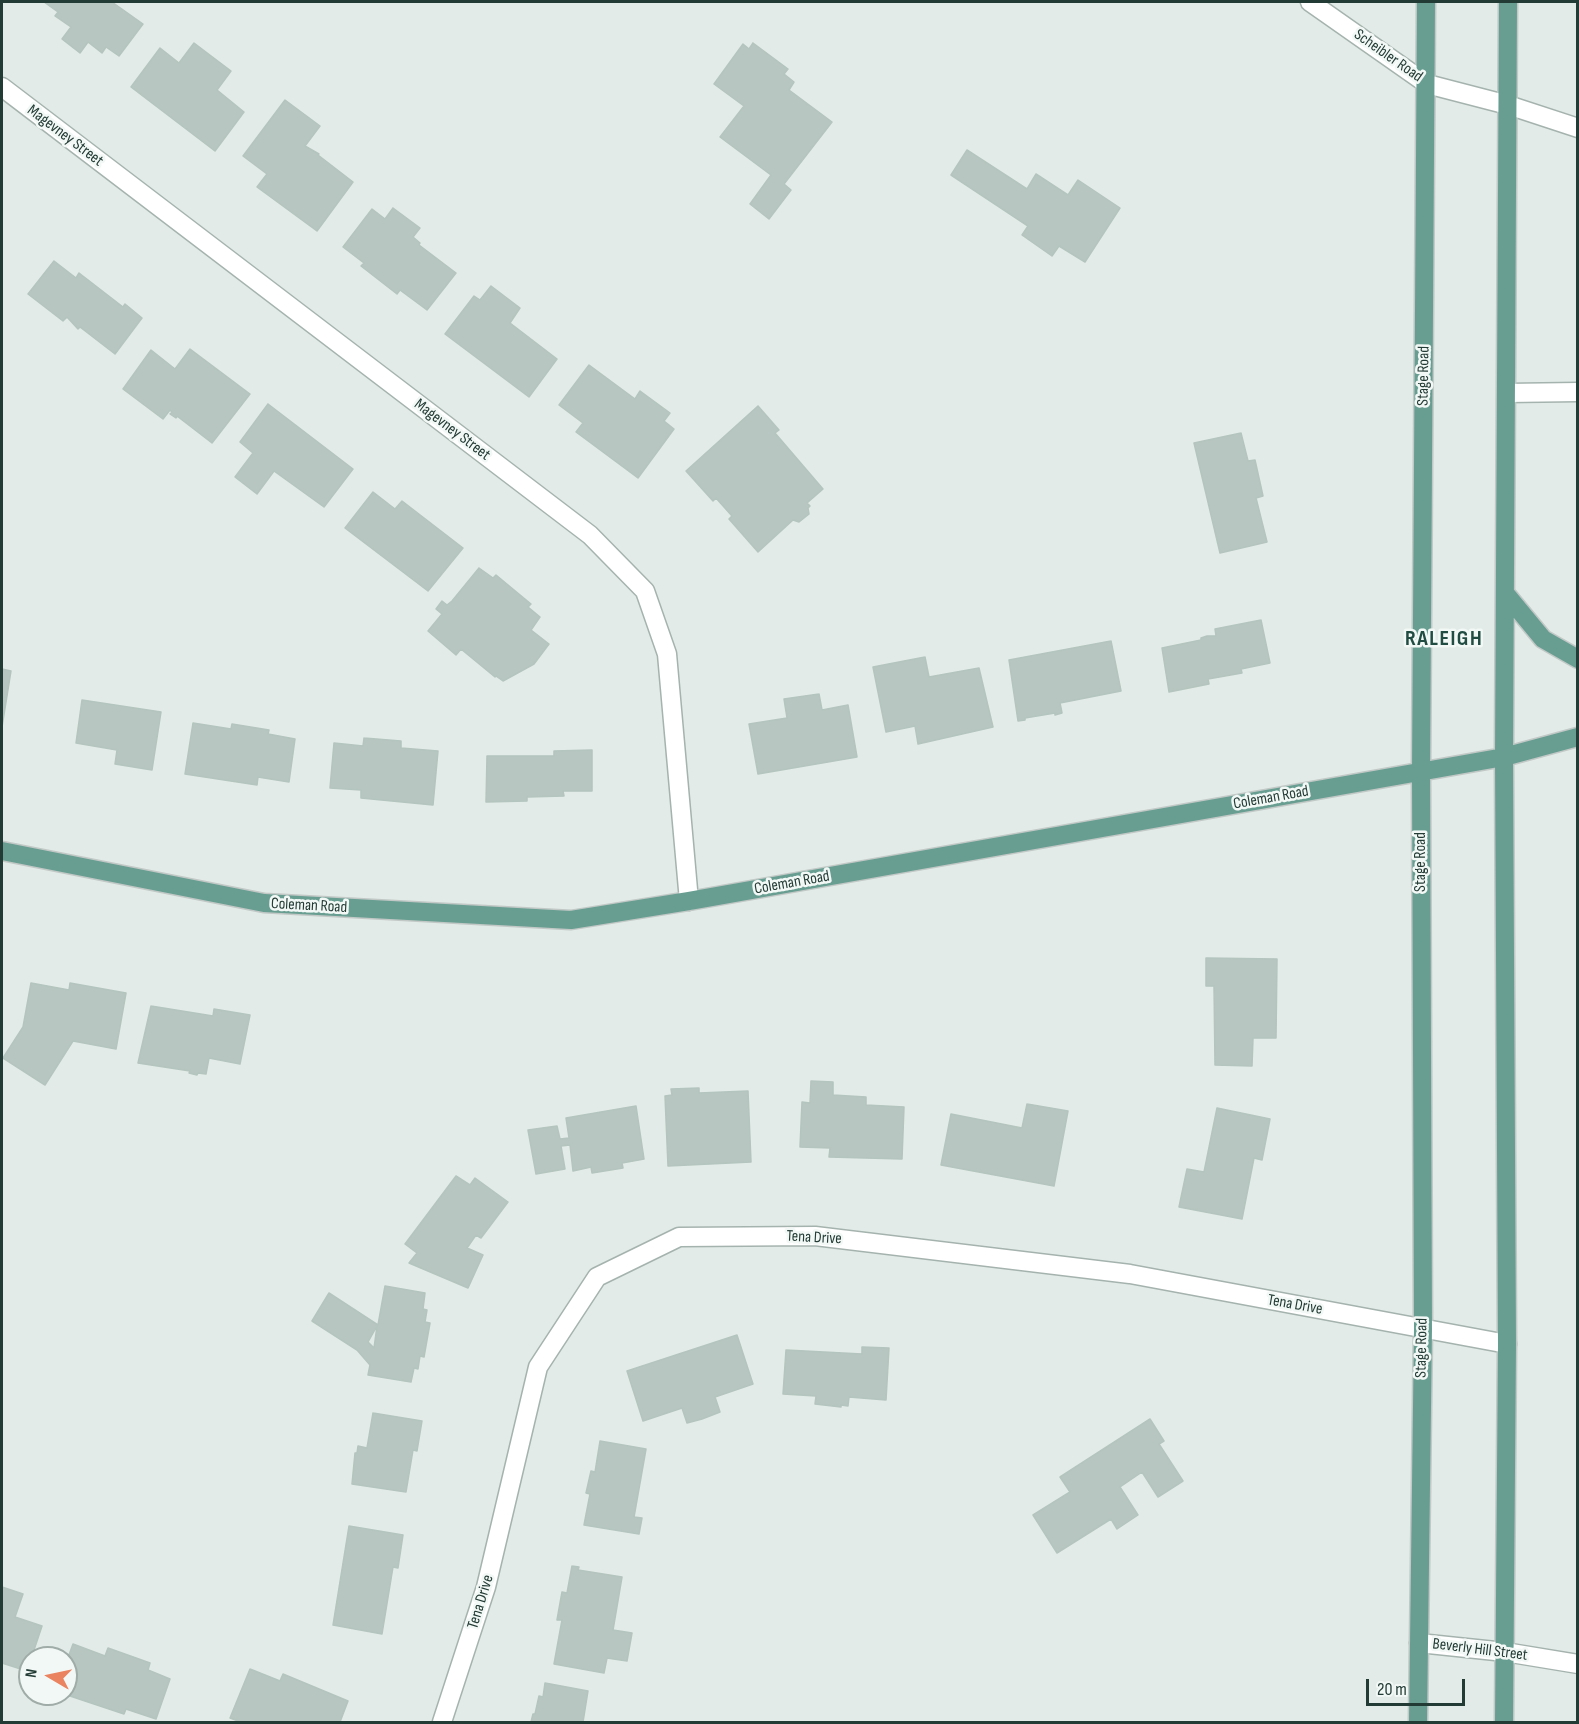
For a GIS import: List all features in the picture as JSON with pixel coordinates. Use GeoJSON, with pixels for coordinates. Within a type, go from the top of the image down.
{"type":"FeatureCollection","features":[{"type":"Feature","properties":{"kind":"main road","name":"Stage Road"},"geometry":{"type":"LineString","coordinates":[[1418,1722],[1423,1328],[1421,772],[1426,2]]}},
{"type":"Feature","properties":{"kind":"main road"},"geometry":{"type":"LineString","coordinates":[[1504,1722],[1508,1344],[1504,757],[1508,2]]}},
{"type":"Feature","properties":{"kind":"main road"},"geometry":{"type":"LineString","coordinates":[[1505,593],[1543,639],[1578,659]]}},
{"type":"Feature","properties":{"kind":"main road","name":"Coleman Road"},"geometry":{"type":"LineString","coordinates":[[2,851],[264,903],[571,920],[1504,757],[1578,737]]}},
{"type":"Feature","properties":{"kind":"street","name":"Scheibler Road"},"geometry":{"type":"LineString","coordinates":[[1310,2],[1427,84],[1508,105],[1578,128]]}},
{"type":"Feature","properties":{"kind":"street","name":"Magevney Street"},"geometry":{"type":"LineString","coordinates":[[2,87],[590,535],[645,591],[667,654],[689,901]]}},
{"type":"Feature","properties":{"kind":"street"},"geometry":{"type":"LineString","coordinates":[[1507,393],[1578,392]]}},
{"type":"Feature","properties":{"kind":"street","name":"Tena Drive"},"geometry":{"type":"LineString","coordinates":[[442,1722],[486,1587],[538,1367],[597,1277],[679,1237],[815,1236],[1110,1272],[1508,1344]]}},
{"type":"Feature","properties":{"kind":"street","name":"Beverly Hill Street"},"geometry":{"type":"LineString","coordinates":[[1419,1643],[1505,1652],[1578,1664]]}},
{"type":"Feature","properties":{"kind":"building"},"geometry":{"type":"Polygon","coordinates":[[[44,2],[112,2],[143,24],[119,56],[106,47],[102,53],[88,42],[80,53],[62,39],[71,27],[55,16],[58,12],[44,2]]]}},
{"type":"Feature","properties":{"kind":"building"},"geometry":{"type":"Polygon","coordinates":[[[194,43],[231,71],[217,90],[244,112],[215,151],[131,87],[160,48],[179,63],[194,43]]]}},
{"type":"Feature","properties":{"kind":"building"},"geometry":{"type":"Polygon","coordinates":[[[753,43],[788,69],[784,74],[794,82],[789,90],[832,122],[784,184],[791,190],[769,219],[750,204],[771,175],[720,137],[744,106],[714,84],[743,44],[749,49],[753,43]]]}},
{"type":"Feature","properties":{"kind":"building"},"geometry":{"type":"Polygon","coordinates":[[[285,100],[320,126],[305,146],[319,154],[353,182],[317,231],[257,187],[267,174],[243,156],[285,100]]]}},
{"type":"Feature","properties":{"kind":"building"},"geometry":{"type":"Polygon","coordinates":[[[967,150],[1027,189],[1036,174],[1068,195],[1078,180],[1120,208],[1085,262],[1059,246],[1052,256],[1022,235],[1028,226],[951,175],[967,150]]]}},
{"type":"Feature","properties":{"kind":"building"},"geometry":{"type":"Polygon","coordinates":[[[393,208],[420,228],[413,237],[420,243],[419,245],[456,273],[427,310],[400,290],[397,294],[361,266],[364,263],[343,247],[372,209],[385,219],[393,208]]]}},
{"type":"Feature","properties":{"kind":"building"},"geometry":{"type":"Polygon","coordinates":[[[54,261],[76,278],[79,273],[123,307],[125,304],[142,318],[115,354],[80,327],[78,329],[67,317],[63,321],[28,294],[54,261]]]}},
{"type":"Feature","properties":{"kind":"building"},"geometry":{"type":"Polygon","coordinates":[[[491,286],[520,308],[510,323],[557,359],[529,397],[445,334],[474,296],[480,300],[491,286]]]}},
{"type":"Feature","properties":{"kind":"building"},"geometry":{"type":"Polygon","coordinates":[[[190,349],[250,394],[212,443],[177,416],[176,418],[170,414],[172,412],[170,410],[163,419],[123,389],[151,350],[175,369],[190,349]]]}},
{"type":"Feature","properties":{"kind":"building"},"geometry":{"type":"Polygon","coordinates":[[[589,365],[635,399],[640,391],[670,413],[664,421],[674,429],[638,478],[576,432],[583,423],[559,405],[589,365]]]}},
{"type":"Feature","properties":{"kind":"building"},"geometry":{"type":"Polygon","coordinates":[[[268,404],[353,469],[324,507],[274,471],[257,494],[235,477],[253,453],[240,442],[268,404]]]}},
{"type":"Feature","properties":{"kind":"building"},"geometry":{"type":"Polygon","coordinates":[[[758,406],[779,430],[775,433],[823,489],[807,503],[810,506],[809,514],[799,522],[793,520],[758,552],[729,519],[732,516],[716,498],[713,501],[686,471],[758,406]]]}},
{"type":"Feature","properties":{"kind":"building"},"geometry":{"type":"Polygon","coordinates":[[[1241,433],[1248,461],[1255,460],[1263,496],[1256,498],[1267,542],[1220,553],[1194,443],[1241,433]]]}},
{"type":"Feature","properties":{"kind":"building"},"geometry":{"type":"Polygon","coordinates":[[[373,492],[395,509],[402,501],[463,548],[428,591],[345,528],[373,492]]]}},
{"type":"Feature","properties":{"kind":"building"},"geometry":{"type":"Polygon","coordinates":[[[479,568],[493,578],[496,575],[531,604],[528,607],[540,617],[531,630],[549,644],[534,664],[503,681],[461,649],[456,655],[428,631],[442,614],[436,609],[442,601],[447,605],[452,601],[479,568]]]}},
{"type":"Feature","properties":{"kind":"building"},"geometry":{"type":"Polygon","coordinates":[[[1261,620],[1270,663],[1241,669],[1242,673],[1208,679],[1209,684],[1169,692],[1162,648],[1201,640],[1207,636],[1216,636],[1215,629],[1261,620]]]}},
{"type":"Feature","properties":{"kind":"building"},"geometry":{"type":"Polygon","coordinates":[[[1111,641],[1121,691],[1060,703],[1062,713],[1018,721],[1009,660],[1111,641]]]}},
{"type":"Feature","properties":{"kind":"building"},"geometry":{"type":"Polygon","coordinates":[[[925,657],[929,677],[979,668],[993,727],[918,744],[915,726],[886,732],[873,667],[925,657]]]}},
{"type":"Feature","properties":{"kind":"building"},"geometry":{"type":"Polygon","coordinates":[[[2,669],[11,671],[2,727],[2,669]]]}},
{"type":"Feature","properties":{"kind":"building"},"geometry":{"type":"Polygon","coordinates":[[[819,694],[822,710],[848,705],[857,757],[758,774],[749,724],[787,718],[784,699],[819,694]]]}},
{"type":"Feature","properties":{"kind":"building"},"geometry":{"type":"Polygon","coordinates":[[[82,700],[161,712],[152,770],[115,764],[117,750],[76,743],[82,700]]]}},
{"type":"Feature","properties":{"kind":"building"},"geometry":{"type":"Polygon","coordinates":[[[193,723],[231,729],[232,724],[269,730],[268,734],[295,739],[289,782],[258,777],[257,785],[185,774],[193,723]]]}},
{"type":"Feature","properties":{"kind":"building"},"geometry":{"type":"Polygon","coordinates":[[[364,738],[401,741],[401,748],[438,751],[433,805],[361,798],[361,790],[330,788],[334,743],[363,746],[364,738]]]}},
{"type":"Feature","properties":{"kind":"building"},"geometry":{"type":"Polygon","coordinates":[[[592,750],[592,791],[563,791],[564,796],[527,797],[527,801],[486,802],[487,756],[554,756],[554,751],[592,750]]]}},
{"type":"Feature","properties":{"kind":"building"},"geometry":{"type":"Polygon","coordinates":[[[1206,958],[1277,959],[1276,1038],[1253,1038],[1252,1066],[1215,1065],[1214,986],[1206,986],[1206,958]]]}},
{"type":"Feature","properties":{"kind":"building"},"geometry":{"type":"Polygon","coordinates":[[[31,983],[69,990],[70,983],[126,993],[116,1049],[73,1041],[45,1085],[3,1058],[23,1027],[31,983]]]}},
{"type":"Feature","properties":{"kind":"building"},"geometry":{"type":"Polygon","coordinates":[[[151,1006],[213,1016],[214,1009],[250,1015],[240,1064],[209,1058],[206,1074],[198,1073],[197,1075],[189,1073],[190,1071],[138,1063],[151,1006]]]}},
{"type":"Feature","properties":{"kind":"building"},"geometry":{"type":"Polygon","coordinates":[[[811,1081],[833,1082],[833,1095],[866,1097],[866,1105],[904,1107],[902,1159],[829,1157],[830,1148],[800,1147],[802,1102],[810,1103],[811,1081]]]}},
{"type":"Feature","properties":{"kind":"building"},"geometry":{"type":"Polygon","coordinates":[[[699,1088],[699,1093],[748,1091],[751,1162],[668,1166],[665,1096],[672,1095],[671,1089],[699,1088]]]}},
{"type":"Feature","properties":{"kind":"building"},"geometry":{"type":"Polygon","coordinates":[[[1027,1104],[1068,1111],[1054,1186],[941,1165],[951,1114],[1022,1128],[1027,1104]]]}},
{"type":"Feature","properties":{"kind":"building"},"geometry":{"type":"Polygon","coordinates":[[[636,1106],[644,1159],[622,1163],[623,1168],[592,1173],[591,1167],[573,1171],[570,1145],[561,1146],[565,1169],[536,1174],[528,1130],[557,1126],[560,1139],[569,1138],[566,1118],[636,1106]]]}},
{"type":"Feature","properties":{"kind":"building"},"geometry":{"type":"Polygon","coordinates":[[[1217,1108],[1270,1119],[1262,1160],[1254,1158],[1242,1219],[1179,1207],[1187,1169],[1204,1172],[1217,1108]]]}},
{"type":"Feature","properties":{"kind":"building"},"geometry":{"type":"Polygon","coordinates":[[[456,1176],[470,1185],[475,1178],[508,1202],[481,1238],[476,1235],[467,1248],[483,1255],[468,1288],[409,1263],[417,1253],[405,1244],[456,1176]]]}},
{"type":"Feature","properties":{"kind":"building"},"geometry":{"type":"Polygon","coordinates":[[[385,1286],[425,1293],[423,1309],[427,1310],[425,1322],[430,1323],[424,1357],[420,1356],[418,1369],[414,1368],[411,1382],[368,1375],[370,1365],[357,1350],[312,1321],[329,1293],[378,1325],[385,1286]],[[377,1326],[368,1342],[374,1348],[377,1326]]]}},
{"type":"Feature","properties":{"kind":"building"},"geometry":{"type":"Polygon","coordinates":[[[737,1335],[753,1384],[715,1397],[720,1412],[702,1419],[687,1423],[682,1408],[643,1421],[627,1371],[737,1335]]]}},
{"type":"Feature","properties":{"kind":"building"},"geometry":{"type":"Polygon","coordinates":[[[862,1347],[889,1348],[886,1400],[849,1397],[848,1406],[841,1405],[841,1407],[815,1404],[816,1396],[783,1394],[786,1350],[862,1354],[862,1347]]]}},
{"type":"Feature","properties":{"kind":"building"},"geometry":{"type":"Polygon","coordinates":[[[373,1413],[422,1421],[417,1451],[413,1450],[406,1492],[352,1484],[355,1453],[357,1453],[358,1446],[367,1448],[373,1413]]]}},
{"type":"Feature","properties":{"kind":"building"},"geometry":{"type":"Polygon","coordinates":[[[1150,1419],[1164,1441],[1159,1444],[1183,1481],[1158,1497],[1142,1472],[1120,1487],[1138,1515],[1117,1529],[1111,1519],[1057,1553],[1033,1515],[1070,1492],[1060,1477],[1150,1419]]]}},
{"type":"Feature","properties":{"kind":"building"},"geometry":{"type":"Polygon","coordinates":[[[600,1441],[646,1449],[634,1517],[642,1518],[639,1534],[584,1525],[590,1494],[586,1493],[591,1471],[595,1472],[600,1441]]]}},
{"type":"Feature","properties":{"kind":"building"},"geometry":{"type":"Polygon","coordinates":[[[349,1526],[403,1535],[398,1568],[393,1567],[382,1634],[333,1625],[349,1526]]]}},
{"type":"Feature","properties":{"kind":"building"},"geometry":{"type":"Polygon","coordinates":[[[572,1566],[579,1567],[578,1570],[622,1577],[613,1630],[632,1633],[627,1661],[607,1658],[604,1673],[554,1664],[562,1620],[557,1620],[562,1592],[567,1593],[572,1566]]]}},
{"type":"Feature","properties":{"kind":"building"},"geometry":{"type":"Polygon","coordinates":[[[2,1587],[23,1594],[15,1617],[42,1626],[35,1646],[18,1646],[18,1668],[2,1663],[2,1587]]]}},
{"type":"Feature","properties":{"kind":"building"},"geometry":{"type":"Polygon","coordinates":[[[73,1644],[105,1656],[108,1648],[150,1663],[148,1670],[170,1679],[156,1719],[126,1709],[124,1714],[78,1699],[78,1646],[72,1646],[73,1644]]]}},
{"type":"Feature","properties":{"kind":"building"},"geometry":{"type":"Polygon","coordinates":[[[250,1669],[280,1681],[283,1674],[348,1701],[340,1722],[241,1722],[230,1718],[250,1669]]]}},
{"type":"Feature","properties":{"kind":"building"},"geometry":{"type":"Polygon","coordinates":[[[545,1683],[588,1691],[583,1722],[531,1722],[539,1696],[543,1697],[545,1683]]]}},
{"type":"Feature","properties":{"kind":"district","name":"RALEIGH"},"geometry":{"type":"Point","coordinates":[1444,639]}}]}
